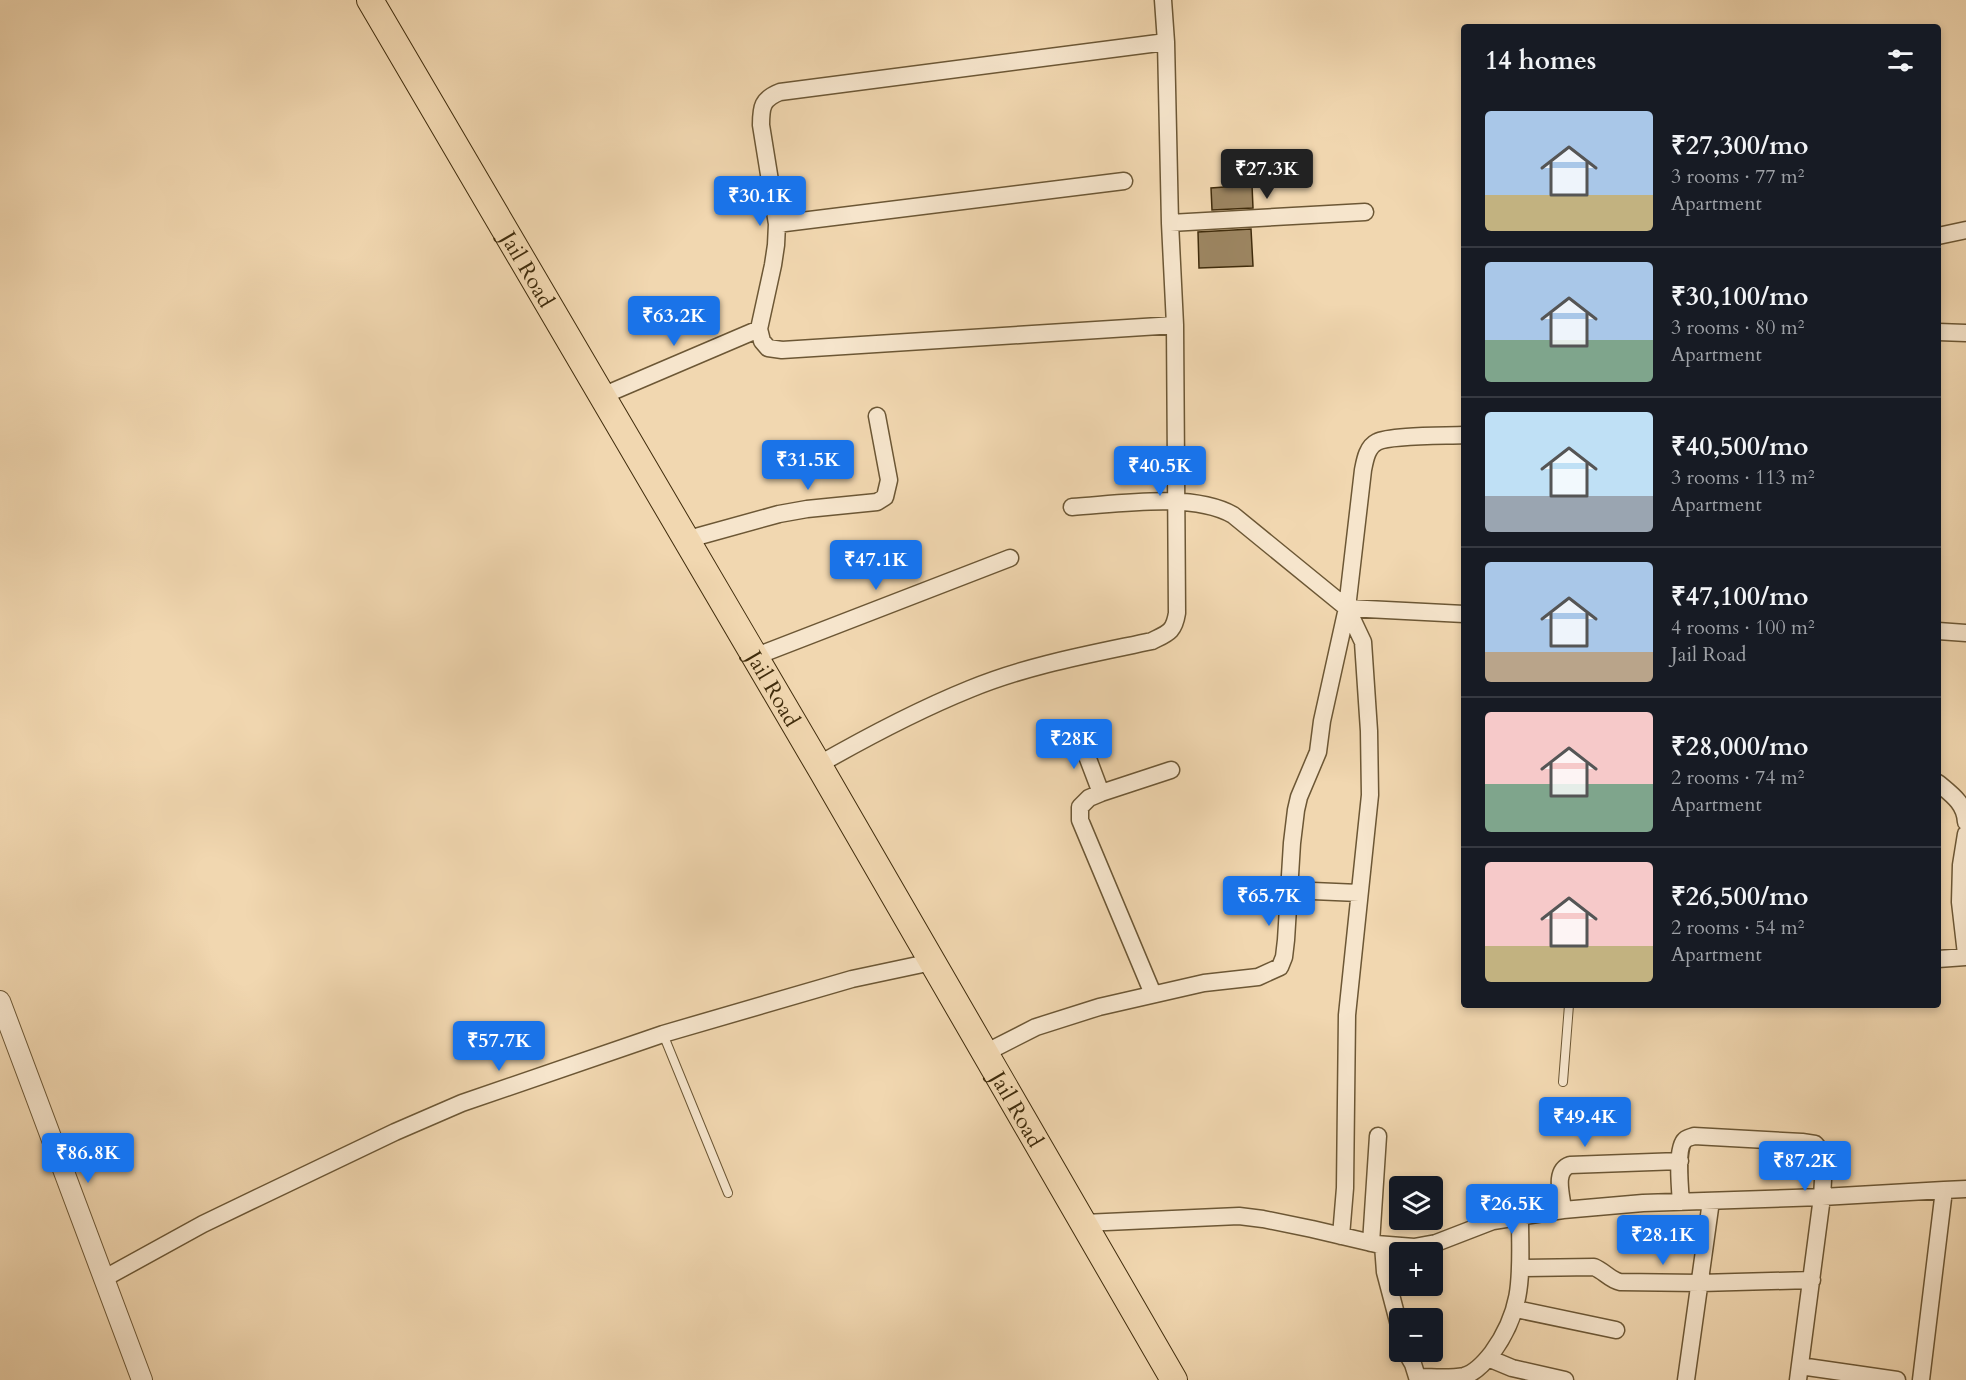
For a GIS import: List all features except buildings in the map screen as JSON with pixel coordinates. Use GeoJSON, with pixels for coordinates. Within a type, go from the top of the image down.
{"type":"FeatureCollection","features":[{"type":"Feature","properties":{"kind":"main road","name":"Jail Road"},"geometry":{"type":"LineString","coordinates":[[370,0],[818,765],[1174,1380]]}},
{"type":"Feature","properties":{"kind":"street"},"geometry":{"type":"LineString","coordinates":[[818,765],[869,736],[971,688],[1026,670],[1152,641],[1166,635],[1175,627],[1177,501],[1175,325],[1163,0]]}},
{"type":"Feature","properties":{"kind":"street"},"geometry":{"type":"LineString","coordinates":[[1166,42],[780,92],[768,96],[761,110],[761,125],[777,224],[773,265],[759,329],[762,341],[768,348],[782,350],[1175,325]]}},
{"type":"Feature","properties":{"kind":"street"},"geometry":{"type":"LineString","coordinates":[[777,224],[1124,181]]}},
{"type":"Feature","properties":{"kind":"street"},"geometry":{"type":"LineString","coordinates":[[1170,223],[1365,212]]}},
{"type":"Feature","properties":{"kind":"street"},"geometry":{"type":"LineString","coordinates":[[1941,235],[1966,230]]}},
{"type":"Feature","properties":{"kind":"street"},"geometry":{"type":"LineString","coordinates":[[602,396],[759,329]]}},
{"type":"Feature","properties":{"kind":"street"},"geometry":{"type":"LineString","coordinates":[[1941,332],[1966,333]]}},
{"type":"Feature","properties":{"kind":"street"},"geometry":{"type":"LineString","coordinates":[[685,540],[779,514],[877,502],[885,497],[889,480],[878,416]]}},
{"type":"Feature","properties":{"kind":"street"},"geometry":{"type":"LineString","coordinates":[[985,1053],[1036,1027],[1098,1007],[1204,983],[1258,977],[1280,967],[1286,940],[1296,810],[1299,797],[1318,752],[1322,722],[1347,608],[1366,453],[1377,442],[1392,438],[1461,435]]}},
{"type":"Feature","properties":{"kind":"street"},"geometry":{"type":"LineString","coordinates":[[1072,507],[1177,501],[1203,503],[1220,508],[1233,515],[1347,608],[1363,642],[1371,762],[1370,795],[1347,1015],[1345,1188],[1341,1236]]}},
{"type":"Feature","properties":{"kind":"street"},"geometry":{"type":"LineString","coordinates":[[754,657],[1010,558]]}},
{"type":"Feature","properties":{"kind":"street"},"geometry":{"type":"LineString","coordinates":[[1347,608],[1461,614]]}},
{"type":"Feature","properties":{"kind":"street"},"geometry":{"type":"LineString","coordinates":[[1941,631],[1966,633]]}},
{"type":"Feature","properties":{"kind":"street"},"geometry":{"type":"LineString","coordinates":[[1080,735],[1101,793]]}},
{"type":"Feature","properties":{"kind":"street"},"geometry":{"type":"LineString","coordinates":[[1153,994],[1080,820],[1080,807],[1089,798],[1101,793],[1171,770]]}},
{"type":"Feature","properties":{"kind":"street"},"geometry":{"type":"LineString","coordinates":[[1941,786],[1960,803],[1966,813],[1966,822]]}},
{"type":"Feature","properties":{"kind":"street"},"geometry":{"type":"LineString","coordinates":[[1941,959],[1966,955],[1960,902],[1961,865],[1966,834]]}},
{"type":"Feature","properties":{"kind":"street"},"geometry":{"type":"LineString","coordinates":[[1289,890],[1359,893]]}},
{"type":"Feature","properties":{"kind":"street"},"geometry":{"type":"LineString","coordinates":[[103,1279],[203,1224],[462,1103],[663,1034],[852,980],[932,962]]}},
{"type":"Feature","properties":{"kind":"street"},"geometry":{"type":"LineString","coordinates":[[0,1001],[142,1380]]}},
{"type":"Feature","properties":{"kind":"street"},"geometry":{"type":"LineString","coordinates":[[1378,1136],[1377,1244],[1394,1308]]}},
{"type":"Feature","properties":{"kind":"street"},"geometry":{"type":"LineString","coordinates":[[1681,1202],[1681,1145],[1685,1139],[1694,1136],[1815,1144],[1821,1151],[1824,1163],[1822,1197],[1799,1373],[1898,1380]]}},
{"type":"Feature","properties":{"kind":"street"},"geometry":{"type":"LineString","coordinates":[[1563,1210],[1560,1179],[1564,1168],[1680,1161]]}},
{"type":"Feature","properties":{"kind":"street"},"geometry":{"type":"LineString","coordinates":[[1084,1223],[1239,1216],[1263,1218],[1377,1244],[1414,1247],[1436,1243],[1487,1223],[1563,1210],[1711,1200],[1966,1189]]}},
{"type":"Feature","properties":{"kind":"street"},"geometry":{"type":"LineString","coordinates":[[1922,1380],[1944,1190]]}},
{"type":"Feature","properties":{"kind":"street"},"geometry":{"type":"LineString","coordinates":[[1686,1380],[1711,1200]]}},
{"type":"Feature","properties":{"kind":"street"},"geometry":{"type":"LineString","coordinates":[[1411,1362],[1418,1378],[1449,1378],[1466,1376],[1479,1368],[1488,1358],[1506,1332],[1516,1309],[1519,1294],[1520,1216]]}},
{"type":"Feature","properties":{"kind":"street"},"geometry":{"type":"LineString","coordinates":[[1520,1268],[1594,1268],[1601,1270],[1612,1280],[1620,1282],[1700,1283],[1812,1280]]}},
{"type":"Feature","properties":{"kind":"street"},"geometry":{"type":"LineString","coordinates":[[1516,1309],[1616,1330]]}},
{"type":"Feature","properties":{"kind":"street"},"geometry":{"type":"LineString","coordinates":[[1488,1358],[1512,1368],[1565,1380]]}},
{"type":"Feature","properties":{"kind":"lane"},"geometry":{"type":"LineString","coordinates":[[1563,1082],[1569,1008]]}},
{"type":"Feature","properties":{"kind":"lane"},"geometry":{"type":"LineString","coordinates":[[663,1034],[728,1193]]}}]}
